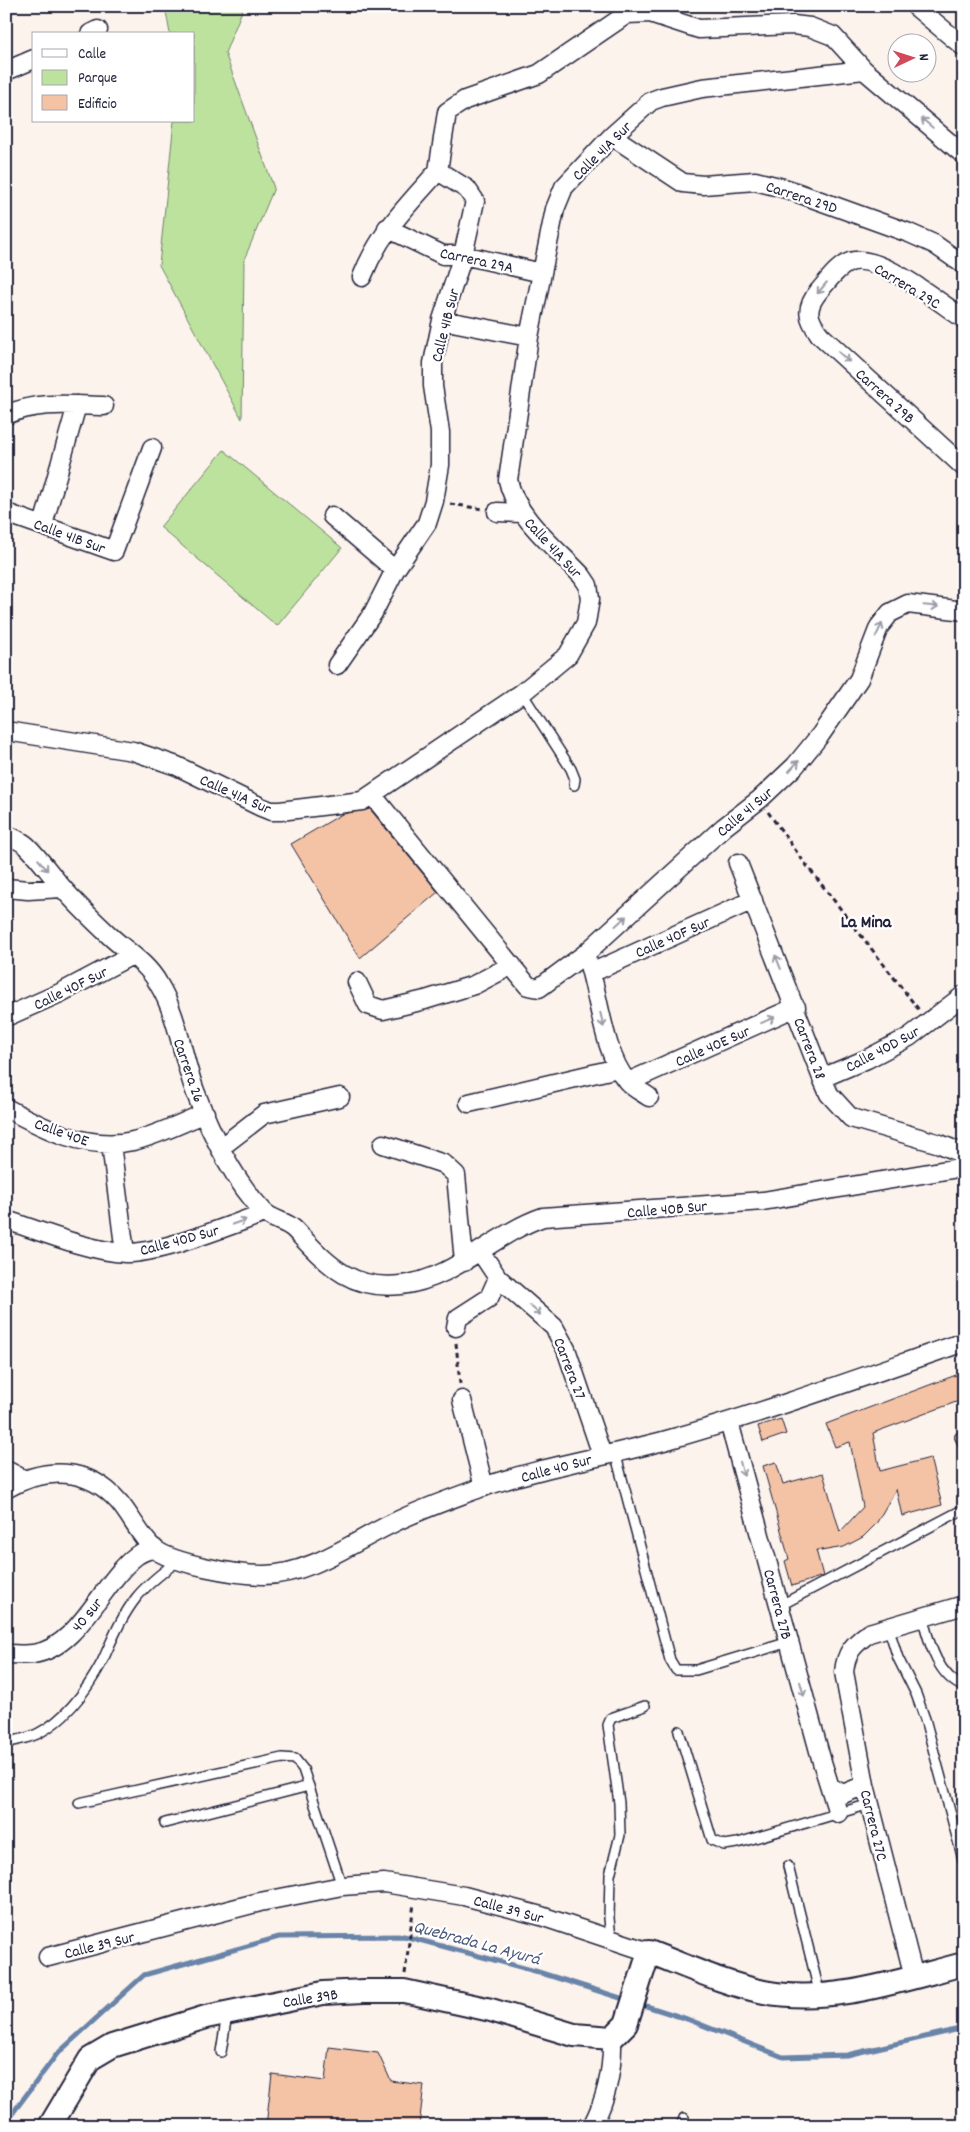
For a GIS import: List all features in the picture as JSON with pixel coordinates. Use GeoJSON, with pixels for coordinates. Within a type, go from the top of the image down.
{"type":"FeatureCollection","features":[{"type":"Feature","properties":{"kind":"street"},"geometry":{"type":"LineString","coordinates":[[915,6],[964,47]]}},
{"type":"Feature","properties":{"kind":"street"},"geometry":{"type":"LineString","coordinates":[[362,277],[372,254],[387,228],[438,171],[447,112],[465,100],[539,74],[628,14],[650,13],[699,29],[767,25],[810,27],[833,36],[864,70],[964,155]]}},
{"type":"Feature","properties":{"kind":"street"},"geometry":{"type":"LineString","coordinates":[[6,71],[32,60]]}},
{"type":"Feature","properties":{"kind":"street","name":"Calle 41A Sur"},"geometry":{"type":"LineString","coordinates":[[6,731],[133,750],[177,766],[270,811],[362,801],[373,796],[522,693],[568,655],[586,623],[590,599],[588,585],[582,576],[522,513],[511,494],[508,480],[529,337],[555,209],[564,187],[612,136],[651,101],[677,92],[864,70]]}},
{"type":"Feature","properties":{"kind":"street","name":"Carrera 29D"},"geometry":{"type":"LineString","coordinates":[[612,136],[683,183],[703,185],[755,181],[787,189],[910,233],[934,244],[964,265]]}},
{"type":"Feature","properties":{"kind":"street","name":"Calle 41B Sur"},"geometry":{"type":"LineString","coordinates":[[337,665],[373,613],[395,570],[427,523],[434,501],[440,465],[440,432],[434,386],[434,363],[442,320],[463,255],[476,201],[467,189],[438,171]]}},
{"type":"Feature","properties":{"kind":"street","name":"Carrera 29A"},"geometry":{"type":"LineString","coordinates":[[387,228],[443,255],[463,255],[542,273]]}},
{"type":"Feature","properties":{"kind":"street","name":"Carrera 29C"},"geometry":{"type":"LineString","coordinates":[[810,322],[809,308],[815,296],[836,271],[850,262],[867,261],[891,270],[964,319]]}},
{"type":"Feature","properties":{"kind":"street"},"geometry":{"type":"LineString","coordinates":[[442,320],[529,337]]}},
{"type":"Feature","properties":{"kind":"street","name":"Carrera 29B"},"geometry":{"type":"LineString","coordinates":[[810,322],[820,335],[964,467]]}},
{"type":"Feature","properties":{"kind":"street"},"geometry":{"type":"LineString","coordinates":[[43,525],[76,405]]}},
{"type":"Feature","properties":{"kind":"street"},"geometry":{"type":"LineString","coordinates":[[6,415],[31,406],[104,406]]}},
{"type":"Feature","properties":{"kind":"street","name":"Calle 41B Sur"},"geometry":{"type":"LineString","coordinates":[[6,513],[114,551],[152,448]]}},
{"type":"Feature","properties":{"kind":"street"},"geometry":{"type":"LineString","coordinates":[[498,512],[522,513]]}},
{"type":"Feature","properties":{"kind":"street"},"geometry":{"type":"LineString","coordinates":[[332,516],[395,570]]}},
{"type":"Feature","properties":{"kind":"street","name":"Calle 41 Sur"},"geometry":{"type":"LineString","coordinates":[[512,965],[528,986],[539,988],[550,982],[585,954],[724,826],[760,799],[794,766],[821,734],[860,679],[879,627],[890,613],[908,604],[964,611]]}},
{"type":"Feature","properties":{"kind":"street"},"geometry":{"type":"LineString","coordinates":[[357,982],[368,1006],[382,1010],[425,1000],[474,985],[512,965],[373,796]]}},
{"type":"Feature","properties":{"kind":"street","name":"Carrera 26"},"geometry":{"type":"LineString","coordinates":[[6,834],[26,844],[62,888],[111,937],[153,974],[165,994],[195,1092],[220,1148],[242,1184],[265,1213],[292,1227],[325,1263],[339,1273],[350,1278],[384,1285]]}},
{"type":"Feature","properties":{"kind":"street","name":"Carrera 28"},"geometry":{"type":"LineString","coordinates":[[738,863],[829,1094],[851,1118],[940,1144],[964,1154]]}},
{"type":"Feature","properties":{"kind":"street"},"geometry":{"type":"LineString","coordinates":[[6,888],[28,890],[62,888]]}},
{"type":"Feature","properties":{"kind":"street","name":"Calle 40F Sur"},"geometry":{"type":"LineString","coordinates":[[591,973],[753,900]]}},
{"type":"Feature","properties":{"kind":"street"},"geometry":{"type":"LineString","coordinates":[[585,954],[605,1030],[618,1068],[628,1082],[649,1097]]}},
{"type":"Feature","properties":{"kind":"street","name":"Calle 40F Sur"},"geometry":{"type":"LineString","coordinates":[[6,1017],[60,993],[132,955]]}},
{"type":"Feature","properties":{"kind":"street","name":"Calle 40D Sur"},"geometry":{"type":"LineString","coordinates":[[822,1078],[868,1059],[909,1037],[964,995]]}},
{"type":"Feature","properties":{"kind":"street","name":"Calle 40E Sur"},"geometry":{"type":"LineString","coordinates":[[628,1082],[796,1008]]}},
{"type":"Feature","properties":{"kind":"street"},"geometry":{"type":"LineString","coordinates":[[469,1103],[618,1068]]}},
{"type":"Feature","properties":{"kind":"street"},"geometry":{"type":"LineString","coordinates":[[220,1148],[264,1114],[340,1097]]}},
{"type":"Feature","properties":{"kind":"street","name":"Calle 40E"},"geometry":{"type":"LineString","coordinates":[[6,1108],[51,1131],[73,1138],[112,1144],[140,1138],[205,1113]]}},
{"type":"Feature","properties":{"kind":"street"},"geometry":{"type":"LineString","coordinates":[[112,1144],[125,1253]]}},
{"type":"Feature","properties":{"kind":"street"},"geometry":{"type":"LineString","coordinates":[[383,1144],[444,1164],[456,1175],[464,1262]]}},
{"type":"Feature","properties":{"kind":"street","name":"Calle 40B Sur"},"geometry":{"type":"LineString","coordinates":[[384,1285],[401,1285],[419,1281],[464,1262],[525,1223],[543,1218],[763,1201],[964,1167]]}},
{"type":"Feature","properties":{"kind":"street","name":"Calle 40D Sur"},"geometry":{"type":"LineString","coordinates":[[6,1220],[91,1246],[125,1253],[187,1239],[265,1213]]}},
{"type":"Feature","properties":{"kind":"street","name":"Carrera 27"},"geometry":{"type":"LineString","coordinates":[[480,1251],[498,1278],[554,1327],[566,1349],[608,1453]]}},
{"type":"Feature","properties":{"kind":"street"},"geometry":{"type":"LineString","coordinates":[[456,1328],[458,1318],[489,1298],[498,1278]]}},
{"type":"Feature","properties":{"kind":"street","name":"Calle 40 Sur"},"geometry":{"type":"LineString","coordinates":[[154,1548],[179,1560],[227,1572],[265,1576],[297,1570],[395,1522],[484,1487],[729,1422],[964,1342]]}},
{"type":"Feature","properties":{"kind":"street"},"geometry":{"type":"LineString","coordinates":[[462,1400],[484,1487]]}},
{"type":"Feature","properties":{"kind":"street","name":"Carrera 27B"},"geometry":{"type":"LineString","coordinates":[[729,1422],[838,1813]]}},
{"type":"Feature","properties":{"kind":"street"},"geometry":{"type":"LineString","coordinates":[[6,1470],[23,1479]]}},
{"type":"Feature","properties":{"kind":"street"},"geometry":{"type":"LineString","coordinates":[[6,1489],[23,1479],[42,1473],[63,1472],[78,1475],[98,1484],[117,1500],[154,1548]]}},
{"type":"Feature","properties":{"kind":"street","name":"40 sur"},"geometry":{"type":"LineString","coordinates":[[6,1654],[35,1654],[60,1643],[80,1624],[124,1568],[138,1555],[154,1548]]}},
{"type":"Feature","properties":{"kind":"street"},"geometry":{"type":"LineString","coordinates":[[888,1626],[964,1605]]}},
{"type":"Feature","properties":{"kind":"street","name":"Carrera 27C"},"geometry":{"type":"LineString","coordinates":[[888,1626],[869,1633],[856,1642],[846,1657],[844,1672],[865,1786],[914,1976]]}},
{"type":"Feature","properties":{"kind":"street"},"geometry":{"type":"LineString","coordinates":[[830,1786],[843,1794],[865,1786]]}},
{"type":"Feature","properties":{"kind":"street","name":"Calle 39 Sur"},"geometry":{"type":"LineString","coordinates":[[48,1957],[260,1902],[342,1886],[384,1883],[464,1896],[541,1916],[649,1952],[736,1984],[765,1992],[820,1995],[870,1988],[964,1964]]}},
{"type":"Feature","properties":{"kind":"street"},"geometry":{"type":"LineString","coordinates":[[592,2126],[601,2110],[619,2031],[649,1952]]}},
{"type":"Feature","properties":{"kind":"street","name":"Calle 39B"},"geometry":{"type":"LineString","coordinates":[[50,2126],[90,2059],[112,2046],[228,2012],[323,1994],[404,1991],[491,2010],[574,2035],[619,2031]]}},
{"type":"Feature","properties":{"kind":"lane"},"geometry":{"type":"LineString","coordinates":[[522,693],[571,768],[575,779],[574,785]]}},
{"type":"Feature","properties":{"kind":"lane"},"geometry":{"type":"LineString","coordinates":[[608,1453],[670,1660],[676,1670],[696,1670],[789,1642]]}},
{"type":"Feature","properties":{"kind":"lane"},"geometry":{"type":"LineString","coordinates":[[779,1606],[964,1509]]}},
{"type":"Feature","properties":{"kind":"lane"},"geometry":{"type":"LineString","coordinates":[[6,1743],[38,1734],[58,1720],[82,1695],[101,1662],[117,1627],[135,1598],[153,1579],[179,1560]]}},
{"type":"Feature","properties":{"kind":"lane"},"geometry":{"type":"LineString","coordinates":[[922,1616],[931,1649],[939,1664],[948,1675],[964,1687]]}},
{"type":"Feature","properties":{"kind":"lane"},"geometry":{"type":"LineString","coordinates":[[888,1626],[898,1658],[916,1694],[964,1863]]}},
{"type":"Feature","properties":{"kind":"lane"},"geometry":{"type":"LineString","coordinates":[[611,1939],[609,1918],[610,1875],[620,1835],[619,1803],[608,1725],[611,1718],[646,1706]]}},
{"type":"Feature","properties":{"kind":"lane"},"geometry":{"type":"LineString","coordinates":[[679,1731],[712,1840],[724,1845],[870,1804]]}},
{"type":"Feature","properties":{"kind":"lane"},"geometry":{"type":"LineString","coordinates":[[79,1803],[282,1758],[295,1759],[303,1769],[342,1886]]}},
{"type":"Feature","properties":{"kind":"lane"},"geometry":{"type":"LineString","coordinates":[[165,1823],[309,1786]]}},
{"type":"Feature","properties":{"kind":"lane"},"geometry":{"type":"LineString","coordinates":[[788,1866],[820,1995]]}},
{"type":"Feature","properties":{"kind":"lane"},"geometry":{"type":"LineString","coordinates":[[221,2052],[228,2012]]}},
{"type":"Feature","properties":{"kind":"path"},"geometry":{"type":"LineString","coordinates":[[434,501],[498,512]]}},
{"type":"Feature","properties":{"kind":"path"},"geometry":{"type":"LineString","coordinates":[[760,799],[801,858],[928,1022]]}},
{"type":"Feature","properties":{"kind":"path"},"geometry":{"type":"LineString","coordinates":[[456,1328],[462,1400]]}},
{"type":"Feature","properties":{"kind":"path"},"geometry":{"type":"LineString","coordinates":[[407,1957],[412,1924]]}},
{"type":"Feature","properties":{"kind":"green space"},"geometry":{"type":"Polygon","coordinates":[[[165,6],[244,6],[225,53],[274,188],[244,260],[242,419],[159,265],[174,122],[195,122],[195,32],[170,32],[165,6]]]}},
{"type":"Feature","properties":{"kind":"green space"},"geometry":{"type":"Polygon","coordinates":[[[224,450],[342,548],[277,626],[160,527],[224,450]]]}},
{"type":"Feature","properties":{"kind":"building"},"geometry":{"type":"Polygon","coordinates":[[[370,809],[438,892],[360,958],[291,844],[342,814],[370,809]]]}},
{"type":"Feature","properties":{"kind":"building"},"geometry":{"type":"Polygon","coordinates":[[[964,1372],[964,1399],[873,1433],[880,1471],[930,1458],[942,1505],[902,1516],[896,1489],[876,1524],[863,1537],[844,1547],[821,1551],[823,1550],[816,1550],[823,1576],[792,1586],[785,1561],[789,1559],[763,1466],[776,1462],[783,1484],[823,1473],[840,1532],[863,1507],[850,1442],[835,1447],[826,1424],[964,1372]]]}},
{"type":"Feature","properties":{"kind":"building"},"geometry":{"type":"Polygon","coordinates":[[[781,1419],[786,1434],[763,1442],[758,1426],[781,1419]]]}},
{"type":"Feature","properties":{"kind":"building"},"geometry":{"type":"Polygon","coordinates":[[[329,2047],[378,2053],[391,2081],[424,2085],[419,2126],[266,2126],[272,2074],[325,2081],[329,2047]]]}},
{"type":"Feature","properties":{"kind":"waterway","name":"Quebrada La Ayurá"},"geometry":{"type":"LineString","coordinates":[[6,2122],[57,2054],[144,1975],[279,1937],[404,1936],[535,1971],[627,2000]]}},
{"type":"Feature","properties":{"kind":"waterway","name":"Quebrada La Ayurá"},"geometry":{"type":"LineString","coordinates":[[637,2003],[687,2019],[783,2057],[847,2055],[964,2028]]}},
{"type":"Feature","properties":{"kind":"district","name":"La Mina"},"geometry":{"type":"Point","coordinates":[866,921]}}]}
